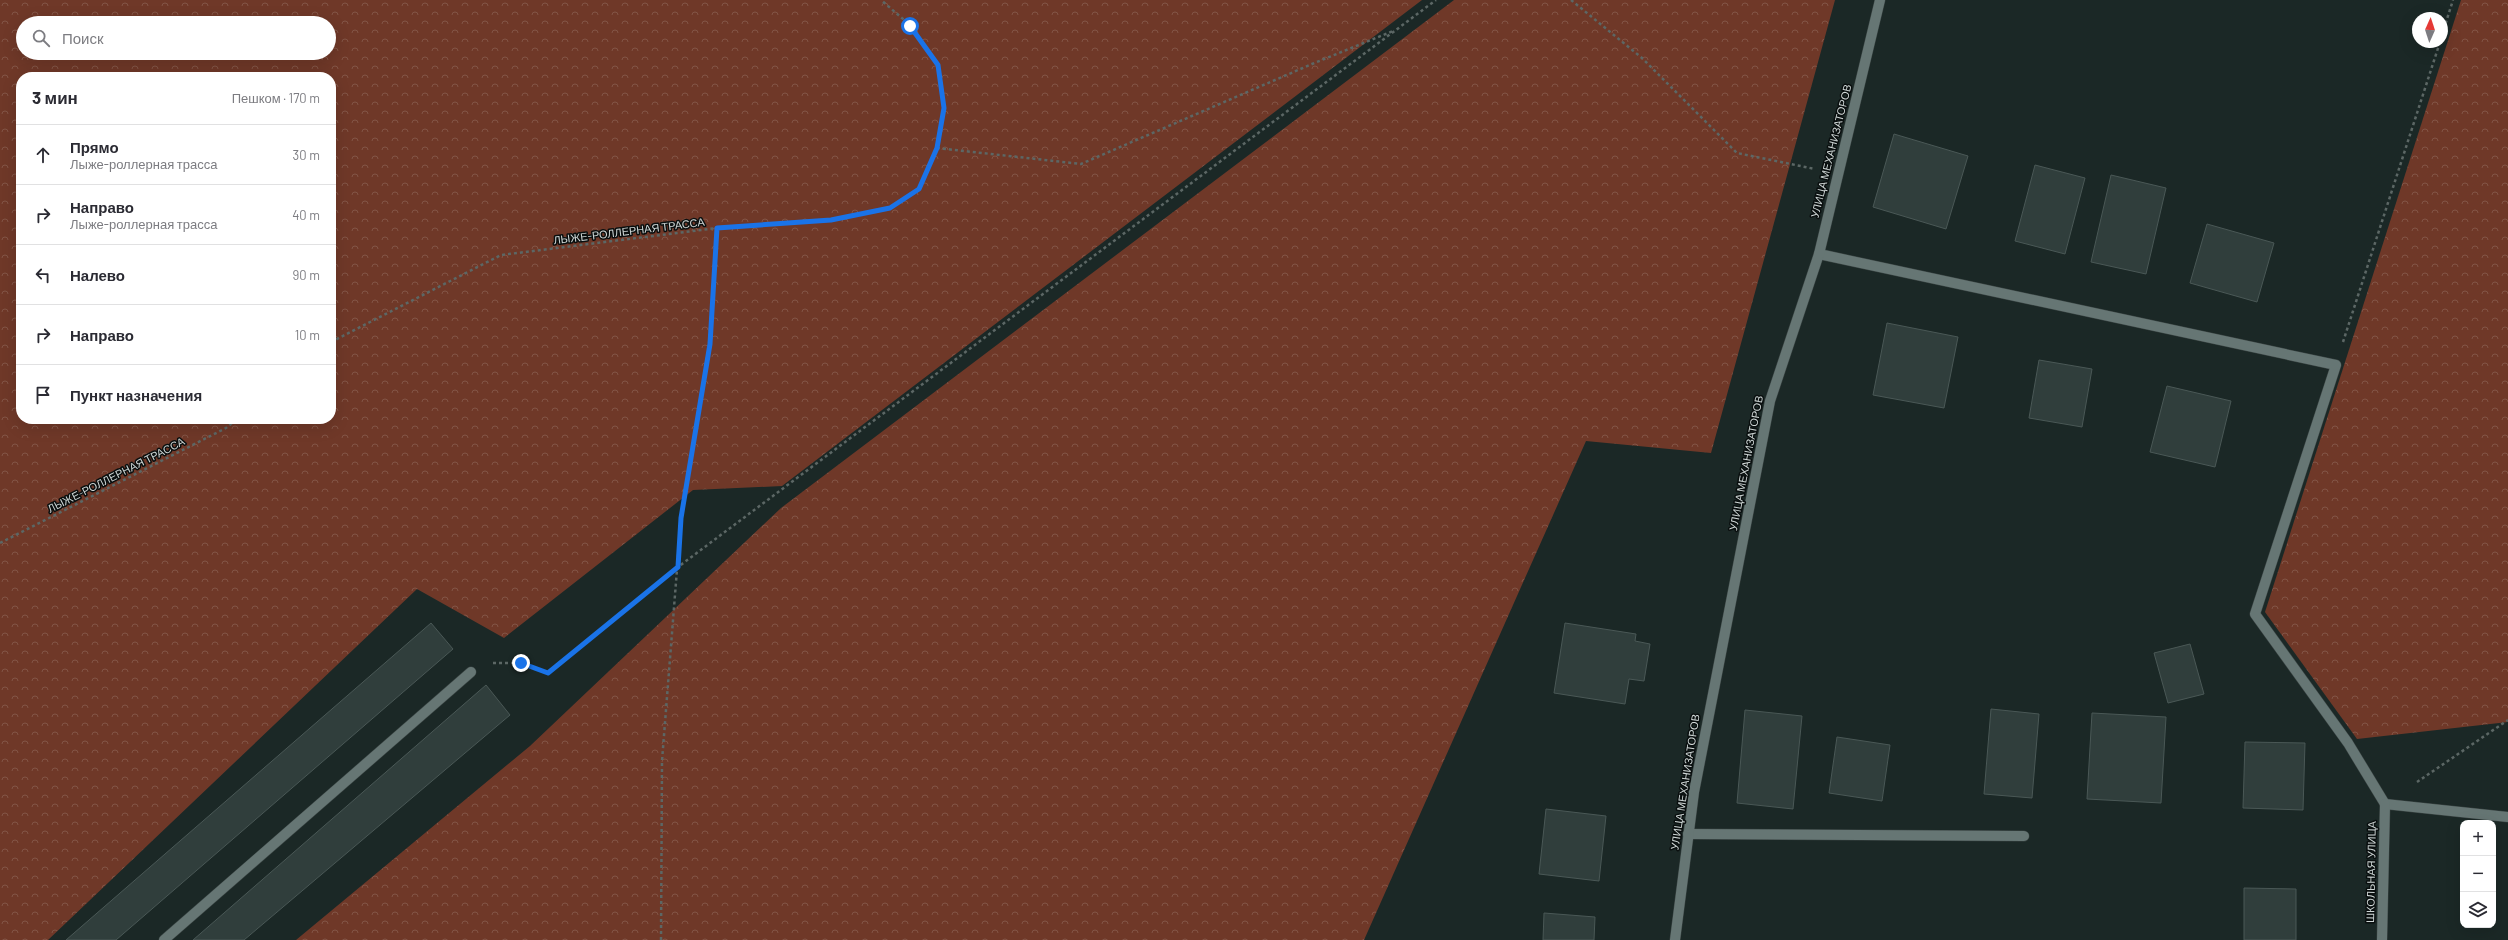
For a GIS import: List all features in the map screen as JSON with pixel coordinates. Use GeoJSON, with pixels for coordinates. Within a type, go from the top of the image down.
{"type":"FeatureCollection","features":[{"type":"Feature","properties":{"kind":"street","name":"УЛИЦА МЕХАНИЗАТОРОВ"},"geometry":{"type":"LineString","coordinates":[[1675,940],[1694,792],[1770,401],[1819,254],[1880,0]]}},
{"type":"Feature","properties":{"kind":"street"},"geometry":{"type":"LineString","coordinates":[[1819,254],[2336,365],[2255,614],[2348,743],[2385,804],[2508,818]]}},
{"type":"Feature","properties":{"kind":"street"},"geometry":{"type":"LineString","coordinates":[[164,940],[470,672]]}},
{"type":"Feature","properties":{"kind":"street","name":"ШКОЛЬНАЯ УЛИЦА"},"geometry":{"type":"LineString","coordinates":[[2382,940],[2385,804]]}},
{"type":"Feature","properties":{"kind":"street"},"geometry":{"type":"LineString","coordinates":[[1688,834],[2024,836]]}},
{"type":"Feature","properties":{"kind":"path","name":"ЛЫЖЕ-РОЛЛЕРНАЯ ТРАССА"},"geometry":{"type":"LineString","coordinates":[[336,339],[501,255],[717,228],[831,220],[890,208],[919,189],[937,148],[944,108],[938,65],[910,26],[881,0]]}},
{"type":"Feature","properties":{"kind":"path"},"geometry":{"type":"LineString","coordinates":[[470,672],[494,663],[521,663],[548,673],[678,567],[1436,0]]}},
{"type":"Feature","properties":{"kind":"path"},"geometry":{"type":"LineString","coordinates":[[1571,0],[1642,58],[1737,153],[1838,174]]}},
{"type":"Feature","properties":{"kind":"path"},"geometry":{"type":"LineString","coordinates":[[2448,16],[2453,0]]}},
{"type":"Feature","properties":{"kind":"path"},"geometry":{"type":"LineString","coordinates":[[937,148],[1081,164],[1298,70],[1396,30]]}},
{"type":"Feature","properties":{"kind":"path"},"geometry":{"type":"LineString","coordinates":[[2336,365],[2438,48]]}},
{"type":"Feature","properties":{"kind":"path"},"geometry":{"type":"LineString","coordinates":[[661,940],[662,761],[681,518],[710,344],[717,228]]}},
{"type":"Feature","properties":{"kind":"path","name":"ЛЫЖЕ-РОЛЛЕРНАЯ ТРАССА"},"geometry":{"type":"LineString","coordinates":[[0,543],[226,428],[231,424]]}},
{"type":"Feature","properties":{"kind":"path"},"geometry":{"type":"LineString","coordinates":[[2385,804],[2508,720]]}},
{"type":"Feature","properties":{"kind":"green space"},"geometry":{"type":"Polygon","coordinates":[[[0,0],[1422,0],[782,486],[693,490],[504,638],[417,589],[48,940],[0,940],[0,0]]]}},
{"type":"Feature","properties":{"kind":"green space"},"geometry":{"type":"Polygon","coordinates":[[[1454,0],[1835,0],[1711,453],[1586,441],[1364,940],[296,940],[530,746],[781,508],[1454,0]]]}},
{"type":"Feature","properties":{"kind":"green space"},"geometry":{"type":"Polygon","coordinates":[[[2461,0],[2508,0],[2508,722],[2357,739],[2265,612],[2446,48],[2448,48],[2448,41],[2461,0]]]}},
{"type":"Feature","properties":{"kind":"building"},"geometry":{"type":"Polygon","coordinates":[[[1894,134],[1968,156],[1946,229],[1873,207],[1894,134]]]}},
{"type":"Feature","properties":{"kind":"building"},"geometry":{"type":"Polygon","coordinates":[[[2035,165],[2085,178],[2065,254],[2015,241],[2035,165]]]}},
{"type":"Feature","properties":{"kind":"building"},"geometry":{"type":"Polygon","coordinates":[[[2111,175],[2166,188],[2146,274],[2091,262],[2111,175]]]}},
{"type":"Feature","properties":{"kind":"building"},"geometry":{"type":"Polygon","coordinates":[[[2207,224],[2274,243],[2257,302],[2190,283],[2207,224]]]}},
{"type":"Feature","properties":{"kind":"building"},"geometry":{"type":"Polygon","coordinates":[[[1887,323],[1958,337],[1944,408],[1873,395],[1887,323]]]}},
{"type":"Feature","properties":{"kind":"building"},"geometry":{"type":"Polygon","coordinates":[[[2039,360],[2092,369],[2082,427],[2029,418],[2039,360]]]}},
{"type":"Feature","properties":{"kind":"building"},"geometry":{"type":"Polygon","coordinates":[[[2167,386],[2231,401],[2215,467],[2150,452],[2167,386]]]}},
{"type":"Feature","properties":{"kind":"building"},"geometry":{"type":"Polygon","coordinates":[[[431,623],[453,649],[116,940],[66,940],[431,623]]]}},
{"type":"Feature","properties":{"kind":"building"},"geometry":{"type":"Polygon","coordinates":[[[1565,623],[1636,634],[1635,641],[1650,644],[1644,681],[1629,679],[1625,704],[1554,693],[1565,623]]]}},
{"type":"Feature","properties":{"kind":"building"},"geometry":{"type":"Polygon","coordinates":[[[2190,644],[2204,694],[2168,703],[2154,653],[2190,644]]]}},
{"type":"Feature","properties":{"kind":"building"},"geometry":{"type":"Polygon","coordinates":[[[486,685],[510,715],[244,940],[193,940],[486,685]]]}},
{"type":"Feature","properties":{"kind":"building"},"geometry":{"type":"Polygon","coordinates":[[[1991,709],[2039,714],[2032,798],[1984,794],[1991,709]]]}},
{"type":"Feature","properties":{"kind":"building"},"geometry":{"type":"Polygon","coordinates":[[[1745,710],[1802,716],[1793,809],[1737,803],[1745,710]]]}},
{"type":"Feature","properties":{"kind":"building"},"geometry":{"type":"Polygon","coordinates":[[[2092,713],[2166,717],[2161,803],[2087,799],[2092,713]]]}},
{"type":"Feature","properties":{"kind":"building"},"geometry":{"type":"Polygon","coordinates":[[[1837,737],[1890,745],[1882,801],[1829,793],[1837,737]]]}},
{"type":"Feature","properties":{"kind":"building"},"geometry":{"type":"Polygon","coordinates":[[[2245,742],[2305,743],[2303,810],[2243,808],[2245,742]]]}},
{"type":"Feature","properties":{"kind":"building"},"geometry":{"type":"Polygon","coordinates":[[[1546,809],[1606,816],[1599,881],[1539,874],[1546,809]]]}},
{"type":"Feature","properties":{"kind":"building"},"geometry":{"type":"Polygon","coordinates":[[[2244,888],[2296,889],[2296,940],[2244,940],[2244,888]]]}},
{"type":"Feature","properties":{"kind":"building"},"geometry":{"type":"Polygon","coordinates":[[[1544,913],[1595,917],[1594,940],[1543,940],[1544,913]]]}},
{"type":"Feature","properties":{"kind":"route"},"geometry":{"type":"LineString","coordinates":[[521,663],[548,673],[678,567],[681,518],[695,443],[710,344],[717,228],[831,220],[890,208],[919,189],[937,148],[944,108],[938,65],[910,26]]}}]}
